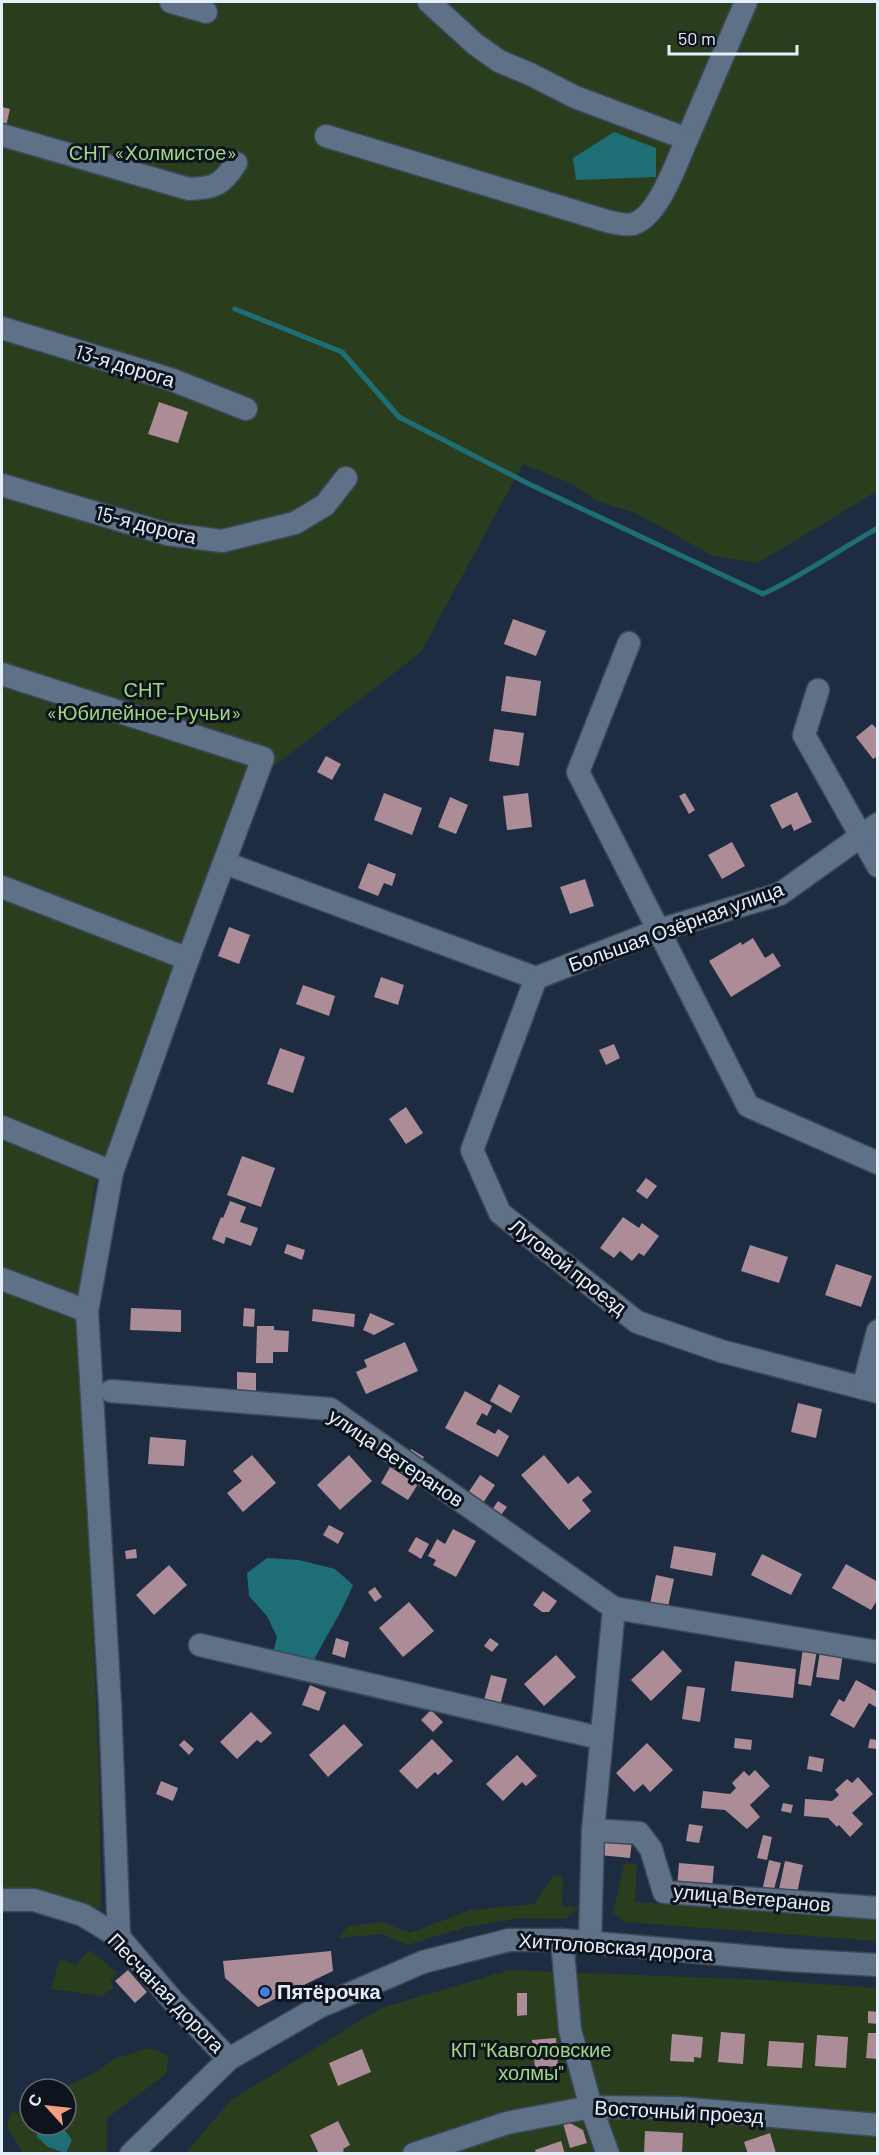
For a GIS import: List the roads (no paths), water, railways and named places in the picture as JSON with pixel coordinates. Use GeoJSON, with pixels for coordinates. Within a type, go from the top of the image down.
{"type":"FeatureCollection","features":[{"type":"Feature","properties":{"kind":"street"},"geometry":{"type":"LineString","coordinates":[[171,2],[206,12]]}},
{"type":"Feature","properties":{"kind":"street"},"geometry":{"type":"LineString","coordinates":[[429,2],[475,44],[499,62],[532,75],[575,97],[687,139]]}},
{"type":"Feature","properties":{"kind":"street"},"geometry":{"type":"LineString","coordinates":[[326,136],[598,219],[631,225],[645,217],[658,201],[746,2]]}},
{"type":"Feature","properties":{"kind":"street"},"geometry":{"type":"LineString","coordinates":[[2,135],[189,189],[209,188],[226,179],[236,163]]}},
{"type":"Feature","properties":{"kind":"street","name":"13-я дорога"},"geometry":{"type":"LineString","coordinates":[[2,328],[170,378],[246,409]]}},
{"type":"Feature","properties":{"kind":"street","name":"15-я дорога"},"geometry":{"type":"LineString","coordinates":[[2,485],[167,534],[222,541],[296,523],[325,505],[346,478]]}},
{"type":"Feature","properties":{"kind":"street"},"geometry":{"type":"LineString","coordinates":[[629,643],[578,772],[748,1106],[878,1163]]}},
{"type":"Feature","properties":{"kind":"street"},"geometry":{"type":"LineString","coordinates":[[2,674],[263,758],[112,1172],[87,1311],[110,1703],[119,1937]]}},
{"type":"Feature","properties":{"kind":"street"},"geometry":{"type":"LineString","coordinates":[[818,690],[804,735],[869,831],[878,866]]}},
{"type":"Feature","properties":{"kind":"street","name":"Большая Озёрная улица"},"geometry":{"type":"LineString","coordinates":[[536,978],[659,930],[780,894],[869,831]]}},
{"type":"Feature","properties":{"kind":"street"},"geometry":{"type":"LineString","coordinates":[[225,863],[536,978]]}},
{"type":"Feature","properties":{"kind":"street"},"geometry":{"type":"LineString","coordinates":[[2,887],[188,959]]}},
{"type":"Feature","properties":{"kind":"street","name":"Луговой проезд"},"geometry":{"type":"LineString","coordinates":[[536,978],[472,1150],[500,1213],[637,1322],[721,1351],[870,1390]]}},
{"type":"Feature","properties":{"kind":"street"},"geometry":{"type":"LineString","coordinates":[[2,1127],[112,1172]]}},
{"type":"Feature","properties":{"kind":"street"},"geometry":{"type":"LineString","coordinates":[[2,1279],[87,1311]]}},
{"type":"Feature","properties":{"kind":"street"},"geometry":{"type":"LineString","coordinates":[[870,1390],[878,1331]]}},
{"type":"Feature","properties":{"kind":"street","name":"улица Ветеранов"},"geometry":{"type":"LineString","coordinates":[[111,1391],[330,1409],[614,1608],[878,1652]]}},
{"type":"Feature","properties":{"kind":"street"},"geometry":{"type":"LineString","coordinates":[[590,1942],[592,1830],[614,1608]]}},
{"type":"Feature","properties":{"kind":"street"},"geometry":{"type":"LineString","coordinates":[[200,1645],[600,1738]]}},
{"type":"Feature","properties":{"kind":"street","name":"улица Ветеранов"},"geometry":{"type":"LineString","coordinates":[[592,1830],[639,1833],[651,1849],[664,1892],[878,1908]]}},
{"type":"Feature","properties":{"kind":"street","name":"Песчаная дорога"},"geometry":{"type":"LineString","coordinates":[[2,1900],[34,1900],[83,1915],[119,1937],[174,2002],[229,2059]]}},
{"type":"Feature","properties":{"kind":"street","name":"Хиттоловская дорога"},"geometry":{"type":"LineString","coordinates":[[130,2154],[229,2059],[319,2007],[423,1962],[509,1940],[562,1940],[788,1960],[878,1965]]}},
{"type":"Feature","properties":{"kind":"street"},"geometry":{"type":"LineString","coordinates":[[562,1940],[570,2030],[591,2107],[608,2154]]}},
{"type":"Feature","properties":{"kind":"street","name":"Восточный проезд"},"geometry":{"type":"LineString","coordinates":[[414,2154],[507,2123],[591,2107],[678,2108],[878,2125]]}},
{"type":"Feature","properties":{"kind":"waterway"},"geometry":{"type":"LineString","coordinates":[[235,309],[342,352],[399,417],[529,484],[763,594],[807,571],[878,528]]}},
{"type":"Feature","properties":{"kind":"place","name":"Пятёрочка"},"geometry":{"type":"Point","coordinates":[265,1992]}},
{"type":"Feature","properties":{"kind":"park label","name":"СНТ «Холмистое»"},"geometry":{"type":"Point","coordinates":[153,153]}},
{"type":"Feature","properties":{"kind":"park label","name":"СНТ «Юбилейное-Ручьи»"},"geometry":{"type":"Point","coordinates":[144,702]}},
{"type":"Feature","properties":{"kind":"park label","name":"КП \"Кавголовские холмы\""},"geometry":{"type":"Point","coordinates":[531,2062]}}]}
